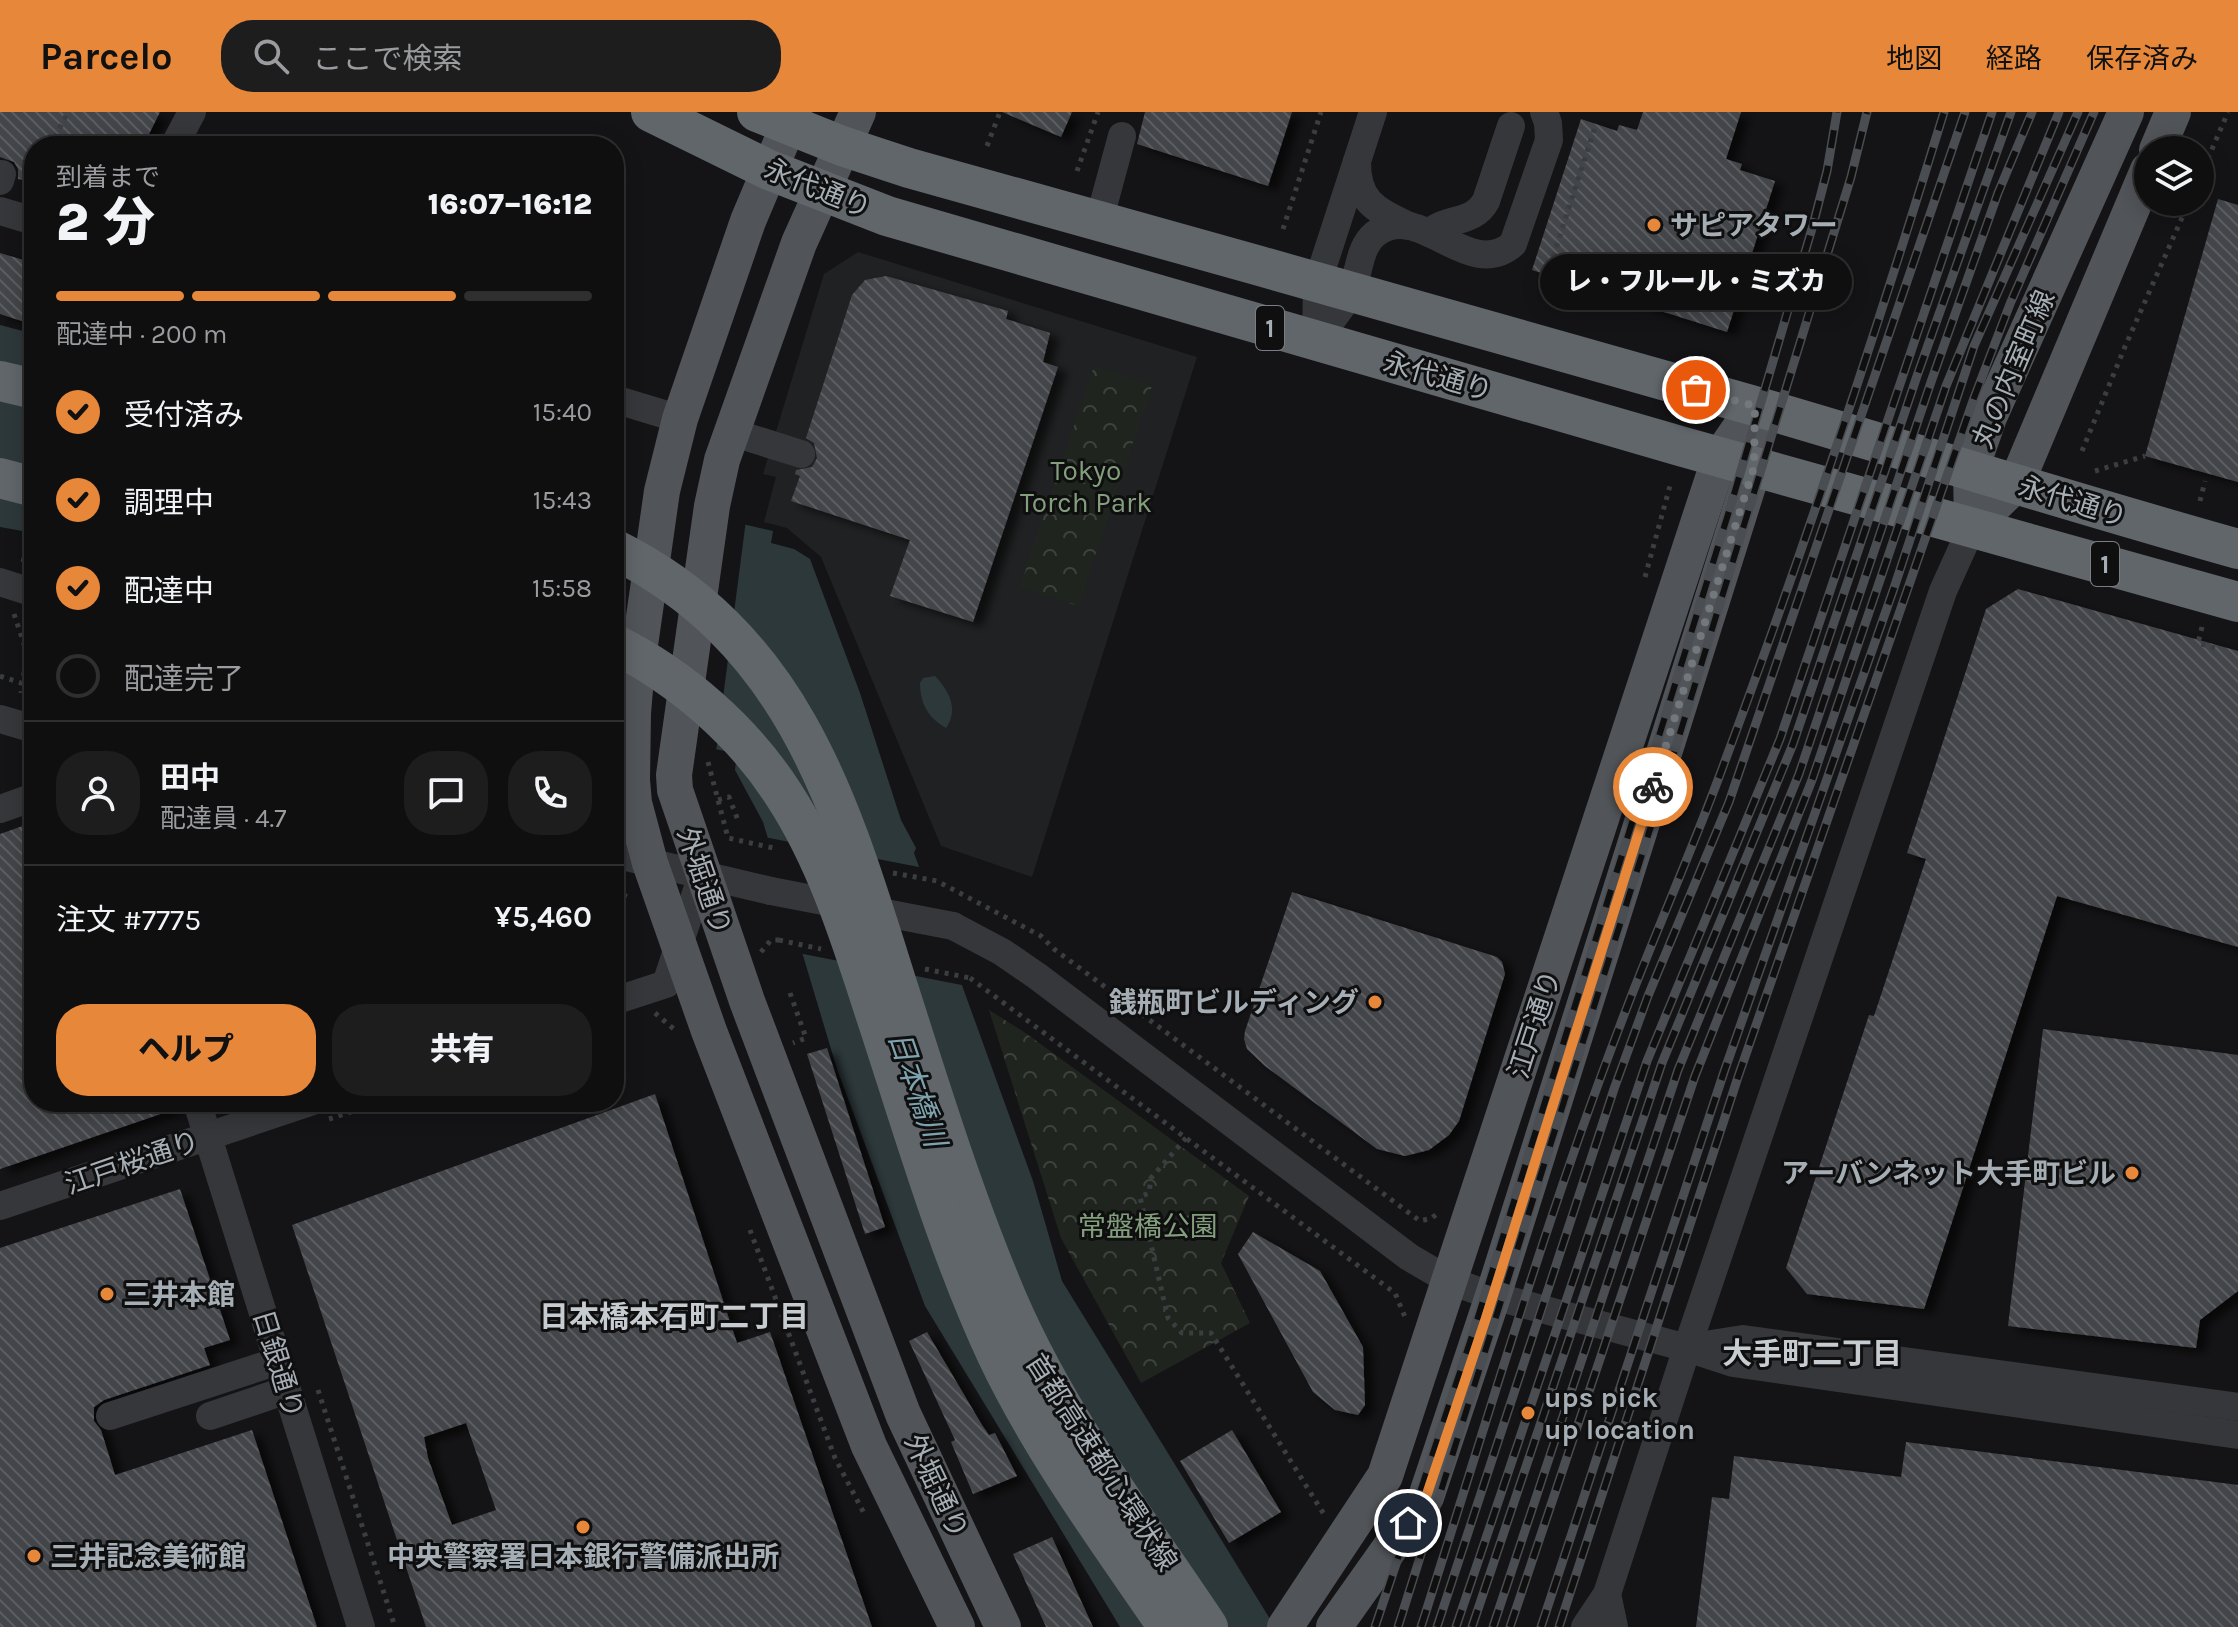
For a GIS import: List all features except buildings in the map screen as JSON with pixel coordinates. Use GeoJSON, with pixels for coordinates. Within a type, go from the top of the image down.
{"type":"FeatureCollection","features":[{"type":"Feature","properties":{"kind":"highway","name":"永代通り"},"geometry":{"type":"LineString","coordinates":[[651,112],[769,170],[887,216],[1737,462],[2238,602]]}},
{"type":"Feature","properties":{"kind":"highway","name":"永代通り"},"geometry":{"type":"LineString","coordinates":[[780,116],[850,129],[909,168],[1755,406],[2238,549]]}},
{"type":"Feature","properties":{"kind":"highway"},"geometry":{"type":"LineString","coordinates":[[0,381],[24,387]]}},
{"type":"Feature","properties":{"kind":"highway"},"geometry":{"type":"LineString","coordinates":[[0,478],[24,484]]}},
{"type":"Feature","properties":{"kind":"highway","name":"首都高速都心環状線"},"geometry":{"type":"LineString","coordinates":[[624,554],[657,572],[716,617],[760,666],[798,724],[818,762],[854,847],[939,1117],[999,1282],[1027,1344],[1062,1408],[1208,1627]]}},
{"type":"Feature","properties":{"kind":"highway","name":"首都高速都心環状線"},"geometry":{"type":"LineString","coordinates":[[624,650],[662,672],[711,711],[768,772],[800,821],[830,885],[856,954],[923,1159],[997,1355],[1057,1463],[1168,1627]]}},
{"type":"Feature","properties":{"kind":"main road","name":"丸の内室町線"},"geometry":{"type":"LineString","coordinates":[[1972,527],[1971,469],[1989,417],[2126,112]]}},
{"type":"Feature","properties":{"kind":"main road"},"geometry":{"type":"LineString","coordinates":[[2163,136],[2173,112]]}},
{"type":"Feature","properties":{"kind":"main road","name":"外堀通り"},"geometry":{"type":"LineString","coordinates":[[624,711],[637,666],[662,491],[680,419],[748,221],[769,170],[780,116]]}},
{"type":"Feature","properties":{"kind":"main road","name":"外堀通り"},"geometry":{"type":"LineString","coordinates":[[850,129],[799,243],[722,460],[712,506],[674,775],[675,790],[752,1016],[903,1414],[1003,1627]]}},
{"type":"Feature","properties":{"kind":"main road","name":"丸の内室町線"},"geometry":{"type":"LineString","coordinates":[[1972,527],[2016,484],[2134,203]]}},
{"type":"Feature","properties":{"kind":"main road","name":"江戸通り"},"geometry":{"type":"LineString","coordinates":[[1285,1627],[1385,1476],[1755,406]]}},
{"type":"Feature","properties":{"kind":"main road","name":"江戸通り"},"geometry":{"type":"LineString","coordinates":[[1334,1627],[1426,1497],[1493,1296],[1737,462]]}},
{"type":"Feature","properties":{"kind":"main road","name":"外堀通り"},"geometry":{"type":"LineString","coordinates":[[624,722],[634,803],[650,863],[679,946],[869,1446],[957,1627]]}},
{"type":"Feature","properties":{"kind":"street"},"geometry":{"type":"LineString","coordinates":[[179,136],[192,112]]}},
{"type":"Feature","properties":{"kind":"street"},"geometry":{"type":"LineString","coordinates":[[1316,341],[1334,288],[1357,162],[1373,112]]}},
{"type":"Feature","properties":{"kind":"street"},"geometry":{"type":"LineString","coordinates":[[1357,162],[1357,176],[1366,199],[1377,210],[1481,256],[1498,254],[1513,244],[1549,140],[1544,112]]}},
{"type":"Feature","properties":{"kind":"street"},"geometry":{"type":"LineString","coordinates":[[1334,288],[1371,237],[1389,227],[1419,230],[1469,219],[1480,212],[1486,201],[1500,119],[1493,119],[1474,182]]}},
{"type":"Feature","properties":{"kind":"street"},"geometry":{"type":"LineString","coordinates":[[1099,221],[1122,136]]}},
{"type":"Feature","properties":{"kind":"street"},"geometry":{"type":"LineString","coordinates":[[0,211],[24,218]]}},
{"type":"Feature","properties":{"kind":"street"},"geometry":{"type":"LineString","coordinates":[[624,402],[680,419]]}},
{"type":"Feature","properties":{"kind":"street"},"geometry":{"type":"LineString","coordinates":[[731,432],[801,454]]}},
{"type":"Feature","properties":{"kind":"street"},"geometry":{"type":"LineString","coordinates":[[1585,1627],[1607,1594],[1950,571],[1972,527]]}},
{"type":"Feature","properties":{"kind":"street"},"geometry":{"type":"LineString","coordinates":[[0,719],[24,726]]}},
{"type":"Feature","properties":{"kind":"street"},"geometry":{"type":"LineString","coordinates":[[0,809],[24,801]]}},
{"type":"Feature","properties":{"kind":"street"},"geometry":{"type":"LineString","coordinates":[[624,856],[771,891],[953,926],[1002,952],[1037,976],[1409,1257],[1450,1281],[1493,1296],[1733,1363],[2238,1435]]}},
{"type":"Feature","properties":{"kind":"street"},"geometry":{"type":"LineString","coordinates":[[624,998],[666,984],[702,875]]}},
{"type":"Feature","properties":{"kind":"street","name":"日銀通り"},"geometry":{"type":"LineString","coordinates":[[200,1112],[361,1627]]}},
{"type":"Feature","properties":{"kind":"street","name":"江戸桜通り"},"geometry":{"type":"LineString","coordinates":[[0,1206],[280,1112]]}},
{"type":"Feature","properties":{"kind":"street"},"geometry":{"type":"LineString","coordinates":[[1687,1348],[1743,1339],[2238,1407]]}},
{"type":"Feature","properties":{"kind":"street"},"geometry":{"type":"LineString","coordinates":[[110,1416],[278,1361]]}},
{"type":"Feature","properties":{"kind":"street"},"geometry":{"type":"LineString","coordinates":[[210,1416],[287,1390]]}},
{"type":"Feature","properties":{"kind":"street"},"geometry":{"type":"LineString","coordinates":[[1607,1594],[1614,1627]]}},
{"type":"Feature","properties":{"kind":"path"},"geometry":{"type":"LineString","coordinates":[[55,136],[68,112]]}},
{"type":"Feature","properties":{"kind":"path"},"geometry":{"type":"LineString","coordinates":[[987,146],[1000,112]]}},
{"type":"Feature","properties":{"kind":"path"},"geometry":{"type":"LineString","coordinates":[[1077,171],[1098,112]]}},
{"type":"Feature","properties":{"kind":"path"},"geometry":{"type":"LineString","coordinates":[[1283,229],[1321,112]]}},
{"type":"Feature","properties":{"kind":"path"},"geometry":{"type":"LineString","coordinates":[[2214,144],[2228,112]]}},
{"type":"Feature","properties":{"kind":"path"},"geometry":{"type":"LineString","coordinates":[[1544,285],[1596,124]]}},
{"type":"Feature","properties":{"kind":"path"},"geometry":{"type":"LineString","coordinates":[[2082,451],[2183,216]]}},
{"type":"Feature","properties":{"kind":"path"},"geometry":{"type":"LineString","coordinates":[[1555,250],[1565,253]]}},
{"type":"Feature","properties":{"kind":"path"},"geometry":{"type":"LineString","coordinates":[[2095,471],[2145,456]]}},
{"type":"Feature","properties":{"kind":"path"},"geometry":{"type":"LineString","coordinates":[[2200,501],[2205,481]]}},
{"type":"Feature","properties":{"kind":"path"},"geometry":{"type":"LineString","coordinates":[[1644,579],[1671,482]]}},
{"type":"Feature","properties":{"kind":"path"},"geometry":{"type":"LineString","coordinates":[[14,593],[14,613],[24,644]]}},
{"type":"Feature","properties":{"kind":"path"},"geometry":{"type":"LineString","coordinates":[[2202,627],[2198,643],[2218,649]]}},
{"type":"Feature","properties":{"kind":"path"},"geometry":{"type":"LineString","coordinates":[[21,693],[24,668]]}},
{"type":"Feature","properties":{"kind":"path"},"geometry":{"type":"LineString","coordinates":[[0,676],[21,683]]}},
{"type":"Feature","properties":{"kind":"path"},"geometry":{"type":"LineString","coordinates":[[708,763],[728,838],[759,845]]}},
{"type":"Feature","properties":{"kind":"path"},"geometry":{"type":"LineString","coordinates":[[718,800],[729,797],[739,823]]}},
{"type":"Feature","properties":{"kind":"path"},"geometry":{"type":"LineString","coordinates":[[937,881],[1041,936],[1054,949],[1420,1221],[1432,1218],[1443,1208]]}},
{"type":"Feature","properties":{"kind":"path"},"geometry":{"type":"LineString","coordinates":[[624,895],[628,897],[632,911]]}},
{"type":"Feature","properties":{"kind":"path"},"geometry":{"type":"LineString","coordinates":[[970,978],[1395,1293],[1407,1323]]}},
{"type":"Feature","properties":{"kind":"path"},"geometry":{"type":"LineString","coordinates":[[790,993],[806,1038],[793,1043]]}},
{"type":"Feature","properties":{"kind":"path"},"geometry":{"type":"LineString","coordinates":[[653,1012],[675,1029]]}},
{"type":"Feature","properties":{"kind":"path"},"geometry":{"type":"LineString","coordinates":[[1186,1138],[1151,1178],[1149,1193],[1140,1197],[1168,1318],[1182,1333],[1211,1333],[1329,1523]]}},
{"type":"Feature","properties":{"kind":"shaded area"},"geometry":{"type":"Polygon","coordinates":[[[858,252],[1197,357],[1032,877],[941,846],[821,557],[787,528],[764,522],[776,477],[763,474],[824,274],[858,252]]]}},
{"type":"Feature","properties":{"kind":"green space","name":"Tokyo Torch Park"},"geometry":{"type":"Polygon","coordinates":[[[1094,366],[1152,386],[1078,606],[1020,587],[1094,366]]]}},
{"type":"Feature","properties":{"kind":"green space","name":"常盤橋公園"},"geometry":{"type":"Polygon","coordinates":[[[989,1010],[1024,1032],[1249,1196],[1221,1263],[1250,1323],[1141,1383],[1061,1238],[989,1010]]]}},
{"type":"Feature","properties":{"kind":"water"},"geometry":{"type":"Polygon","coordinates":[[[0,325],[24,331],[24,531],[0,527],[0,325]]]}},
{"type":"Feature","properties":{"kind":"water","name":"日本橋川"},"geometry":{"type":"Polygon","coordinates":[[[624,496],[773,531],[771,543],[794,549],[810,559],[860,693],[901,820],[916,848],[914,853],[1033,1181],[1062,1281],[1275,1627],[1120,1627],[925,1306],[837,1069],[763,822],[735,770],[737,753],[714,749],[624,681],[624,496]]]}},
{"type":"Feature","properties":{"kind":"water"},"geometry":{"type":"Polygon","coordinates":[[[935,676],[951,700],[952,714],[946,728],[930,715],[922,697],[920,683],[923,678],[935,676]]]}},
{"type":"Feature","properties":{"kind":"pier"},"geometry":{"type":"Polygon","coordinates":[[[624,493],[746,520],[716,752],[624,684],[624,493]]]}},
{"type":"Feature","properties":{"kind":"pier"},"geometry":{"type":"Polygon","coordinates":[[[764,837],[924,868],[967,986],[798,953],[764,837]]]}},
{"type":"Feature","properties":{"kind":"railway"},"geometry":{"type":"LineString","coordinates":[[1375,1627],[1473,1333],[1730,508],[1813,225],[1827,171],[1837,112]]}},
{"type":"Feature","properties":{"kind":"railway"},"geometry":{"type":"LineString","coordinates":[[1398,1627],[1670,766],[1851,177],[1867,112]]}},
{"type":"Feature","properties":{"kind":"railway"},"geometry":{"type":"LineString","coordinates":[[1421,1627],[1567,1172],[1634,990],[1713,794],[1784,600],[1944,112]]}},
{"type":"Feature","properties":{"kind":"railway"},"geometry":{"type":"LineString","coordinates":[[1437,1627],[1614,1089],[1648,996],[1729,802],[1965,112]]}},
{"type":"Feature","properties":{"kind":"railway"},"geometry":{"type":"LineString","coordinates":[[1456,1627],[1647,1061],[1780,739],[1992,112]]}},
{"type":"Feature","properties":{"kind":"railway"},"geometry":{"type":"LineString","coordinates":[[1472,1627],[1662,1063],[1793,744],[1917,376],[2011,112]]}},
{"type":"Feature","properties":{"kind":"railway"},"geometry":{"type":"LineString","coordinates":[[1493,1627],[1678,1070],[1799,774],[1931,382],[1998,193],[2032,112]]}},
{"type":"Feature","properties":{"kind":"railway"},"geometry":{"type":"LineString","coordinates":[[1510,1627],[1695,1076],[1812,780],[1946,386],[2059,112]]}},
{"type":"Feature","properties":{"kind":"railway"},"geometry":{"type":"LineString","coordinates":[[1541,1627],[1724,1072],[1894,588],[1974,346],[2078,112]]}},
{"type":"Feature","properties":{"kind":"railway"},"geometry":{"type":"LineString","coordinates":[[1559,1627],[1738,1077],[1974,398],[2010,304],[2094,112]]}},
{"type":"Feature","properties":{"kind":"way so far"},"geometry":{"type":"LineString","coordinates":[[1653,787],[1754,467],[1755,406],[1696,390]]}},
{"type":"Feature","properties":{"kind":"place","name":"サピアタワー"},"geometry":{"type":"Point","coordinates":[1654,225]}},
{"type":"Feature","properties":{"kind":"place","name":"レ・フルール・ミズカ"},"geometry":{"type":"Point","coordinates":[1696,390]}},
{"type":"Feature","properties":{"kind":"place","name":"銭瓶町ビルディング"},"geometry":{"type":"Point","coordinates":[1375,1002]}},
{"type":"Feature","properties":{"kind":"place","name":"アーバンネット大手町ビル"},"geometry":{"type":"Point","coordinates":[2132,1173]}},
{"type":"Feature","properties":{"kind":"place","name":"三井本館"},"geometry":{"type":"Point","coordinates":[107,1294]}},
{"type":"Feature","properties":{"kind":"place","name":"ups pick up location"},"geometry":{"type":"Point","coordinates":[1528,1413]}},
{"type":"Feature","properties":{"kind":"place","name":"中央警察署日本銀行警備派出所"},"geometry":{"type":"Point","coordinates":[583,1527]}},
{"type":"Feature","properties":{"kind":"place","name":"三井記念美術館"},"geometry":{"type":"Point","coordinates":[34,1556]}},
{"type":"Feature","properties":{"kind":"district","name":"日本橋本石町二丁目"},"geometry":{"type":"Point","coordinates":[674,1317]}},
{"type":"Feature","properties":{"kind":"district","name":"大手町二丁目"},"geometry":{"type":"Point","coordinates":[1812,1354]}},
{"type":"Feature","properties":{"kind":"route"},"geometry":{"type":"LineString","coordinates":[[1408,1523],[1426,1497],[1486,1318],[1653,787]]}}]}
